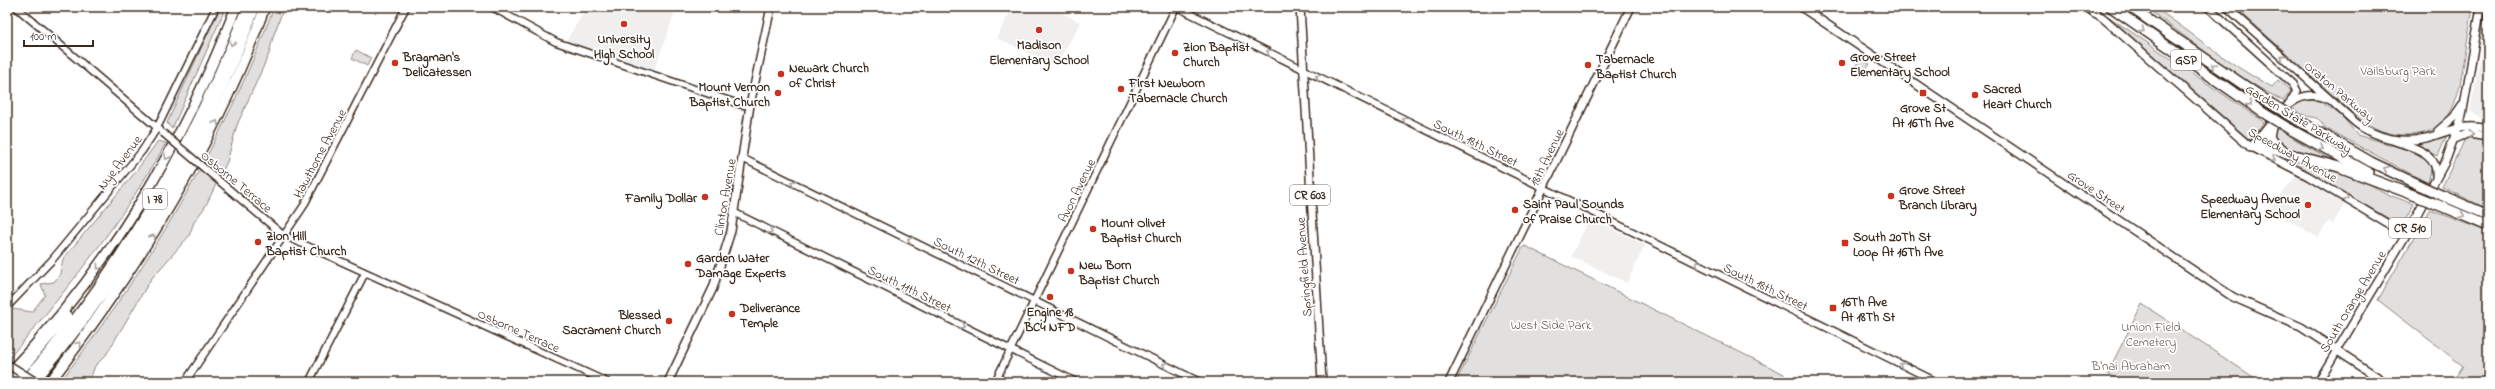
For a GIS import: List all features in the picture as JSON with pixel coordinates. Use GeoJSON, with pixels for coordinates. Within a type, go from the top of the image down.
{"type":"FeatureCollection","features":[{"type":"Feature","properties":{"kind":"highway","name":"I 78"},"geometry":{"type":"LineString","coordinates":[[7,375],[80,291],[127,226],[169,154],[204,84],[236,7]]}},
{"type":"Feature","properties":{"kind":"highway","name":"I 78"},"geometry":{"type":"LineString","coordinates":[[23,382],[33,372],[97,289],[158,194],[202,110],[247,7]]}},
{"type":"Feature","properties":{"kind":"highway","name":"I 78"},"geometry":{"type":"LineString","coordinates":[[35,382],[102,295],[166,196],[212,107],[255,7]]}},
{"type":"Feature","properties":{"kind":"highway","name":"I 78"},"geometry":{"type":"LineString","coordinates":[[51,380],[117,291],[174,202],[223,109],[266,7]]}},
{"type":"Feature","properties":{"kind":"highway","name":"Garden State Parkway"},"geometry":{"type":"LineString","coordinates":[[2111,7],[2262,112],[2288,128],[2351,164],[2416,196],[2488,226]]}},
{"type":"Feature","properties":{"kind":"highway","name":"Garden State Parkway"},"geometry":{"type":"LineString","coordinates":[[2130,7],[2166,33],[2296,119],[2371,162],[2421,186],[2488,215]]}},
{"type":"Feature","properties":{"kind":"highway"},"geometry":{"type":"LineString","coordinates":[[2136,7],[2166,33]]}},
{"type":"Feature","properties":{"kind":"highway"},"geometry":{"type":"LineString","coordinates":[[2272,123],[2269,132],[2272,142],[2293,155]]}},
{"type":"Feature","properties":{"kind":"highway"},"geometry":{"type":"LineString","coordinates":[[2251,147],[2260,146],[2339,167],[2416,196]]}},
{"type":"Feature","properties":{"kind":"highway"},"geometry":{"type":"LineString","coordinates":[[11,382],[71,311],[80,291]]}},
{"type":"Feature","properties":{"kind":"main road","name":"Clinton Avenue"},"geometry":{"type":"LineString","coordinates":[[668,382],[717,277],[735,214],[744,159],[750,105],[771,7]]}},
{"type":"Feature","properties":{"kind":"main road","name":"Springfield Avenue"},"geometry":{"type":"LineString","coordinates":[[1300,7],[1322,382]]}},
{"type":"Feature","properties":{"kind":"main road","name":"18th Avenue"},"geometry":{"type":"LineString","coordinates":[[1449,382],[1631,7]]}},
{"type":"Feature","properties":{"kind":"main road","name":"Grove Street"},"geometry":{"type":"LineString","coordinates":[[1801,7],[2233,297],[2253,308],[2292,323],[2338,349],[2385,382]]}},
{"type":"Feature","properties":{"kind":"main road"},"geometry":{"type":"LineString","coordinates":[[2208,7],[2288,79],[2296,90],[2292,101]]}},
{"type":"Feature","properties":{"kind":"main road","name":"Oraton Parkway"},"geometry":{"type":"LineString","coordinates":[[2227,7],[2360,126],[2380,136],[2411,140],[2432,136],[2459,127],[2470,126],[2488,129]]}},
{"type":"Feature","properties":{"kind":"main road","name":"South Orange Avenue"},"geometry":{"type":"LineString","coordinates":[[2318,382],[2406,235],[2435,182],[2455,139],[2466,98],[2481,7]]}},
{"type":"Feature","properties":{"kind":"main road","name":"Speedway Avenue"},"geometry":{"type":"LineString","coordinates":[[2090,9],[2251,147],[2308,176],[2406,235]]}},
{"type":"Feature","properties":{"kind":"main road"},"geometry":{"type":"LineString","coordinates":[[2288,79],[2296,80],[2299,76],[2299,71]]}},
{"type":"Feature","properties":{"kind":"main road"},"geometry":{"type":"LineString","coordinates":[[2251,147],[2292,101],[2301,96],[2311,94],[2332,102]]}},
{"type":"Feature","properties":{"kind":"main road"},"geometry":{"type":"LineString","coordinates":[[2432,136],[2454,117],[2466,98]]}},
{"type":"Feature","properties":{"kind":"main road"},"geometry":{"type":"LineString","coordinates":[[2455,139],[2469,133],[2488,136]]}},
{"type":"Feature","properties":{"kind":"main road"},"geometry":{"type":"LineString","coordinates":[[2380,136],[2428,154],[2436,165],[2435,182]]}},
{"type":"Feature","properties":{"kind":"main road"},"geometry":{"type":"LineString","coordinates":[[7,364],[35,382]]}},
{"type":"Feature","properties":{"kind":"street","name":"Osborne Terrace"},"geometry":{"type":"LineString","coordinates":[[16,7],[283,235],[607,382]]}},
{"type":"Feature","properties":{"kind":"street","name":"Nye Avenue"},"geometry":{"type":"LineString","coordinates":[[7,307],[52,260],[119,182],[157,128],[216,7]]}},
{"type":"Feature","properties":{"kind":"street","name":"Hawthorne Avenue"},"geometry":{"type":"LineString","coordinates":[[185,382],[310,194],[406,7]]}},
{"type":"Feature","properties":{"kind":"street"},"geometry":{"type":"LineString","coordinates":[[492,7],[556,42],[742,105],[750,105]]}},
{"type":"Feature","properties":{"kind":"street","name":"South 18th Street"},"geometry":{"type":"LineString","coordinates":[[1177,7],[1937,382]]}},
{"type":"Feature","properties":{"kind":"street","name":"Avon Avenue"},"geometry":{"type":"LineString","coordinates":[[996,382],[1177,7]]}},
{"type":"Feature","properties":{"kind":"street","name":"South 12th Street"},"geometry":{"type":"LineString","coordinates":[[744,159],[1200,382]]}},
{"type":"Feature","properties":{"kind":"street","name":"South 11th Street"},"geometry":{"type":"LineString","coordinates":[[735,214],[1076,382]]}},
{"type":"Feature","properties":{"kind":"street"},"geometry":{"type":"LineString","coordinates":[[309,382],[365,273]]}},
{"type":"Feature","properties":{"kind":"shaded area","name":"University High School"},"geometry":{"type":"Polygon","coordinates":[[[587,7],[677,7],[654,70],[566,41],[587,7]]]}},
{"type":"Feature","properties":{"kind":"shaded area","name":"Madison Elementary School"},"geometry":{"type":"Polygon","coordinates":[[[1012,7],[1050,7],[1081,23],[1055,66],[997,38],[1012,7]]]}},
{"type":"Feature","properties":{"kind":"shaded area"},"geometry":{"type":"Polygon","coordinates":[[[2488,17],[2488,123],[2470,111],[2488,17]]]}},
{"type":"Feature","properties":{"kind":"shaded area","name":"Speedway Avenue Elementary School"},"geometry":{"type":"Polygon","coordinates":[[[2299,173],[2346,201],[2333,224],[2328,221],[2318,238],[2269,208],[2299,173]]]}},
{"type":"Feature","properties":{"kind":"shaded area"},"geometry":{"type":"Polygon","coordinates":[[[1590,218],[1645,245],[1627,283],[1571,256],[1590,218]]]}},
{"type":"Feature","properties":{"kind":"green space"},"geometry":{"type":"Polygon","coordinates":[[[220,7],[226,7],[172,129],[167,123],[220,7]]]}},
{"type":"Feature","properties":{"kind":"green space"},"geometry":{"type":"Polygon","coordinates":[[[274,7],[284,7],[273,37],[269,54],[237,125],[227,162],[205,207],[194,222],[189,236],[151,279],[106,355],[95,366],[89,382],[60,382],[124,294],[181,202],[232,107],[254,58],[274,7]]]}},
{"type":"Feature","properties":{"kind":"green space"},"geometry":{"type":"Polygon","coordinates":[[[2145,7],[2154,7],[2226,59],[2256,78],[2272,87],[2278,80],[2291,91],[2283,101],[2238,76],[2145,7]]]}},
{"type":"Feature","properties":{"kind":"green space","name":"Vailsburg Park"},"geometry":{"type":"Polygon","coordinates":[[[2235,7],[2473,7],[2456,100],[2445,120],[2436,128],[2425,133],[2402,135],[2382,131],[2369,125],[2356,116],[2235,7]]]}},
{"type":"Feature","properties":{"kind":"green space"},"geometry":{"type":"Polygon","coordinates":[[[2108,16],[2264,122],[2250,140],[2108,16]]]}},
{"type":"Feature","properties":{"kind":"green space"},"geometry":{"type":"Polygon","coordinates":[[[356,50],[371,58],[367,66],[352,58],[356,50]]]}},
{"type":"Feature","properties":{"kind":"green space"},"geometry":{"type":"Polygon","coordinates":[[[1861,58],[1870,64],[1860,77],[1852,71],[1861,58]]]}},
{"type":"Feature","properties":{"kind":"green space"},"geometry":{"type":"Polygon","coordinates":[[[2303,100],[2320,101],[2342,116],[2357,135],[2423,154],[2432,166],[2428,183],[2325,128],[2320,120],[2306,116],[2291,107],[2303,100]]]}},
{"type":"Feature","properties":{"kind":"green space"},"geometry":{"type":"Polygon","coordinates":[[[2276,128],[2333,161],[2308,156],[2284,146],[2277,141],[2272,134],[2276,128]]]}},
{"type":"Feature","properties":{"kind":"green space"},"geometry":{"type":"Polygon","coordinates":[[[2447,135],[2438,156],[2416,144],[2447,135]]]}},
{"type":"Feature","properties":{"kind":"green space"},"geometry":{"type":"Polygon","coordinates":[[[2476,136],[2488,139],[2488,209],[2442,187],[2466,137],[2476,136]]]}},
{"type":"Feature","properties":{"kind":"green space"},"geometry":{"type":"Polygon","coordinates":[[[158,141],[166,143],[131,200],[93,254],[10,357],[7,355],[7,315],[13,309],[32,312],[45,295],[41,284],[54,282],[60,274],[63,259],[137,170],[158,141]]]}},
{"type":"Feature","properties":{"kind":"green space"},"geometry":{"type":"Polygon","coordinates":[[[2273,153],[2318,167],[2323,166],[2369,184],[2389,195],[2414,204],[2402,226],[2273,153]]]}},
{"type":"Feature","properties":{"kind":"green space"},"geometry":{"type":"Polygon","coordinates":[[[2430,210],[2488,232],[2488,382],[2452,382],[2463,366],[2378,300],[2430,210]]]}},
{"type":"Feature","properties":{"kind":"green space","name":"West Side Park"},"geometry":{"type":"Polygon","coordinates":[[[1525,246],[1784,374],[1783,382],[1456,382],[1523,247],[1525,246]]]}},
{"type":"Feature","properties":{"kind":"green space","name":"Union Field Cemetery"},"geometry":{"type":"Polygon","coordinates":[[[2142,304],[2261,382],[2124,382],[2107,374],[2142,304]]]}},
{"type":"Feature","properties":{"kind":"place","name":"University High School"},"geometry":{"type":"Point","coordinates":[624,24]}},
{"type":"Feature","properties":{"kind":"place","name":"Madison Elementary School"},"geometry":{"type":"Point","coordinates":[1039,30]}},
{"type":"Feature","properties":{"kind":"place","name":"Zion Baptist Church"},"geometry":{"type":"Point","coordinates":[1175,53]}},
{"type":"Feature","properties":{"kind":"place","name":"Bragman's Delicatessen"},"geometry":{"type":"Point","coordinates":[395,63]}},
{"type":"Feature","properties":{"kind":"place","name":"Grove Street Elementary School"},"geometry":{"type":"Point","coordinates":[1842,63]}},
{"type":"Feature","properties":{"kind":"place","name":"Tabernacle Baptist Church"},"geometry":{"type":"Point","coordinates":[1588,65]}},
{"type":"Feature","properties":{"kind":"place","name":"Newark Church of Christ"},"geometry":{"type":"Point","coordinates":[781,74]}},
{"type":"Feature","properties":{"kind":"place","name":"First Newborn Tabernacle Church"},"geometry":{"type":"Point","coordinates":[1121,89]}},
{"type":"Feature","properties":{"kind":"place","name":"Mount Vernon Baptist Church"},"geometry":{"type":"Point","coordinates":[778,93]}},
{"type":"Feature","properties":{"kind":"place","name":"Grove St At 16Th Ave"},"geometry":{"type":"Point","coordinates":[1923,93]}},
{"type":"Feature","properties":{"kind":"place","name":"Sacred Heart Church"},"geometry":{"type":"Point","coordinates":[1975,95]}},
{"type":"Feature","properties":{"kind":"place","name":"Grove Street Branch Library"},"geometry":{"type":"Point","coordinates":[1891,196]}},
{"type":"Feature","properties":{"kind":"place","name":"Family Dollar"},"geometry":{"type":"Point","coordinates":[705,197]}},
{"type":"Feature","properties":{"kind":"place","name":"Speedway Avenue Elementary School"},"geometry":{"type":"Point","coordinates":[2308,205]}},
{"type":"Feature","properties":{"kind":"place","name":"Saint Paul Sounds of Praise Church"},"geometry":{"type":"Point","coordinates":[1515,210]}},
{"type":"Feature","properties":{"kind":"place","name":"Mount Olivet Baptist Church"},"geometry":{"type":"Point","coordinates":[1093,229]}},
{"type":"Feature","properties":{"kind":"place","name":"Zion Hill Baptist Church"},"geometry":{"type":"Point","coordinates":[258,242]}},
{"type":"Feature","properties":{"kind":"place","name":"South 20Th St Loop At 16Th Ave"},"geometry":{"type":"Point","coordinates":[1845,243]}},
{"type":"Feature","properties":{"kind":"place","name":"Garden Water Damage Experts"},"geometry":{"type":"Point","coordinates":[688,264]}},
{"type":"Feature","properties":{"kind":"place","name":"New Born Baptist Church"},"geometry":{"type":"Point","coordinates":[1071,271]}},
{"type":"Feature","properties":{"kind":"place","name":"Engine 18 BC4 NFD"},"geometry":{"type":"Point","coordinates":[1050,297]}},
{"type":"Feature","properties":{"kind":"place","name":"16Th Ave At 18Th St"},"geometry":{"type":"Point","coordinates":[1833,308]}},
{"type":"Feature","properties":{"kind":"place","name":"Deliverance Temple"},"geometry":{"type":"Point","coordinates":[732,314]}},
{"type":"Feature","properties":{"kind":"place","name":"Blessed Sacrament Church"},"geometry":{"type":"Point","coordinates":[669,321]}},
{"type":"Feature","properties":{"kind":"park label","name":"B'nai Abraham"},"geometry":{"type":"Point","coordinates":[2131,365]}}]}
